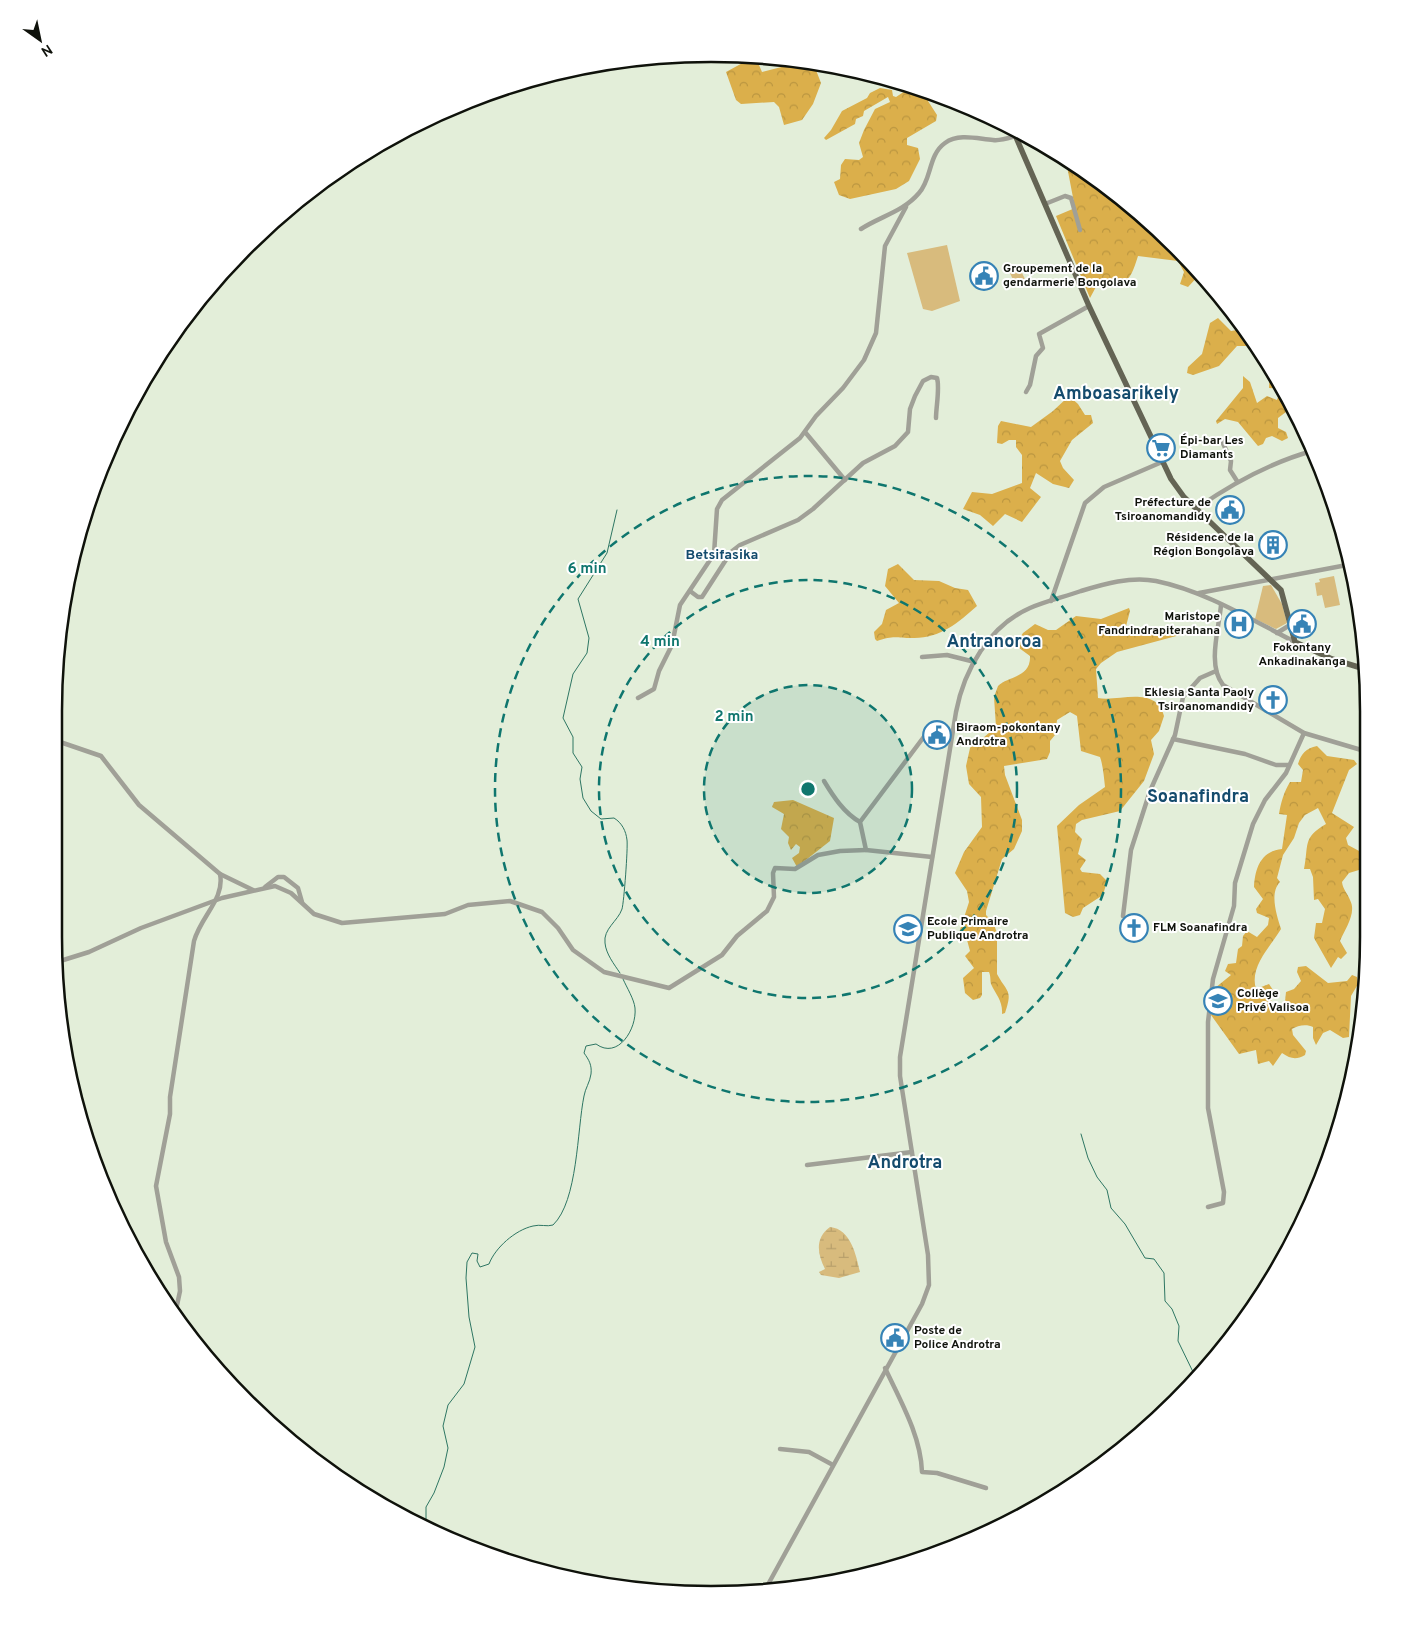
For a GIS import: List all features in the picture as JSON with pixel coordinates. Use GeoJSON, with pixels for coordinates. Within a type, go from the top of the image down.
{"type":"FeatureCollection","features":[{"type":"Feature","properties":{"kind":"main road"},"geometry":{"type":"LineString","coordinates":[[1017,139],[1089,306],[1162,462],[1184,497],[1281,590],[1295,642],[1332,660],[1359,667]]}},
{"type":"Feature","properties":{"kind":"street"},"geometry":{"type":"LineString","coordinates":[[638,698],[654,690],[659,670],[672,645],[680,605],[714,554],[717,509],[722,500],[767,466],[805,432],[822,408],[843,388],[869,351],[876,333],[884,246],[906,207],[927,183],[936,152],[945,143],[956,138],[972,137],[996,140],[1013,137]]}},
{"type":"Feature","properties":{"kind":"street"},"geometry":{"type":"LineString","coordinates":[[1045,204],[1065,196],[1071,198],[1080,230]]}},
{"type":"Feature","properties":{"kind":"street"},"geometry":{"type":"LineString","coordinates":[[861,230],[906,207]]}},
{"type":"Feature","properties":{"kind":"street"},"geometry":{"type":"LineString","coordinates":[[1026,392],[1030,385],[1036,356],[1043,348],[1039,334],[1089,306]]}},
{"type":"Feature","properties":{"kind":"street"},"geometry":{"type":"LineString","coordinates":[[690,591],[698,597],[702,597],[731,552],[740,545],[798,520],[863,463],[895,446],[908,432],[910,409],[915,396],[924,382],[931,377],[937,378],[939,385],[936,400],[936,418]]}},
{"type":"Feature","properties":{"kind":"street"},"geometry":{"type":"LineString","coordinates":[[805,432],[845,480]]}},
{"type":"Feature","properties":{"kind":"street"},"geometry":{"type":"LineString","coordinates":[[1222,441],[1231,461],[1230,470],[1237,481]]}},
{"type":"Feature","properties":{"kind":"street"},"geometry":{"type":"LineString","coordinates":[[1197,508],[1237,481],[1277,462],[1307,453]]}},
{"type":"Feature","properties":{"kind":"street"},"geometry":{"type":"LineString","coordinates":[[1051,601],[1085,503],[1104,487],[1162,462]]}},
{"type":"Feature","properties":{"kind":"street"},"geometry":{"type":"LineString","coordinates":[[1198,593],[1343,565]]}},
{"type":"Feature","properties":{"kind":"street"},"geometry":{"type":"LineString","coordinates":[[768,1584],[885,1368],[922,1304],[929,1285],[928,1254],[900,1076],[900,1057],[961,688],[974,662],[1001,628],[1014,617],[1051,601],[1098,586],[1127,580],[1153,580],[1198,593],[1295,642]]}},
{"type":"Feature","properties":{"kind":"street"},"geometry":{"type":"LineString","coordinates":[[1221,605],[1216,671],[1223,685],[1304,733],[1360,750]]}},
{"type":"Feature","properties":{"kind":"street"},"geometry":{"type":"LineString","coordinates":[[1277,633],[1290,625]]}},
{"type":"Feature","properties":{"kind":"street"},"geometry":{"type":"LineString","coordinates":[[922,657],[947,655],[974,662]]}},
{"type":"Feature","properties":{"kind":"street"},"geometry":{"type":"LineString","coordinates":[[1123,916],[1130,850],[1150,790],[1173,740],[1183,698],[1200,678],[1216,671]]}},
{"type":"Feature","properties":{"kind":"street"},"geometry":{"type":"LineString","coordinates":[[860,822],[928,730]]}},
{"type":"Feature","properties":{"kind":"street"},"geometry":{"type":"LineString","coordinates":[[1208,1207],[1223,1204],[1224,1192],[1208,1108],[1208,1022],[1213,979],[1234,906],[1236,883],[1252,824],[1265,800],[1286,773],[1304,733]]}},
{"type":"Feature","properties":{"kind":"street"},"geometry":{"type":"LineString","coordinates":[[1173,740],[1245,754],[1276,765],[1288,765]]}},
{"type":"Feature","properties":{"kind":"street"},"geometry":{"type":"LineString","coordinates":[[62,742],[101,756],[139,805],[220,874],[253,890]]}},
{"type":"Feature","properties":{"kind":"street"},"geometry":{"type":"LineString","coordinates":[[824,781],[834,798],[860,822],[866,850]]}},
{"type":"Feature","properties":{"kind":"street"},"geometry":{"type":"LineString","coordinates":[[63,960],[90,952],[141,928],[215,900],[275,886],[292,893],[302,903],[323,918],[342,923],[445,914],[468,905],[510,901],[542,912],[558,928],[573,950],[604,972],[669,988],[722,956],[737,936],[767,911],[774,897],[773,872],[775,868],[795,869],[818,855],[840,851],[866,850],[932,857]]}},
{"type":"Feature","properties":{"kind":"street"},"geometry":{"type":"LineString","coordinates":[[177,1305],[180,1291],[179,1277],[166,1242],[156,1186],[170,1114],[170,1097],[194,941],[198,928],[220,894],[222,885],[220,874]]}},
{"type":"Feature","properties":{"kind":"street"},"geometry":{"type":"LineString","coordinates":[[262,889],[278,877],[284,877],[298,888],[302,903]]}},
{"type":"Feature","properties":{"kind":"street"},"geometry":{"type":"LineString","coordinates":[[807,1165],[912,1152]]}},
{"type":"Feature","properties":{"kind":"street"},"geometry":{"type":"LineString","coordinates":[[885,1368],[905,1410],[922,1457],[922,1472],[937,1473],[986,1488]]}},
{"type":"Feature","properties":{"kind":"street"},"geometry":{"type":"LineString","coordinates":[[780,1448],[809,1452],[833,1465]]}},
{"type":"Feature","properties":{"kind":"green space"},"geometry":{"type":"Polygon","coordinates":[[[742,63],[760,65],[762,72],[783,67],[796,68],[816,71],[821,83],[813,104],[802,120],[784,125],[779,107],[774,102],[741,104],[736,100],[726,72],[742,63]]]}},
{"type":"Feature","properties":{"kind":"green space"},"geometry":{"type":"Polygon","coordinates":[[[880,88],[892,90],[893,96],[896,97],[903,92],[928,100],[937,115],[936,121],[907,138],[907,145],[918,148],[920,159],[909,181],[896,189],[850,199],[839,195],[834,182],[840,179],[841,165],[845,159],[859,160],[863,157],[859,143],[864,130],[875,109],[890,102],[888,97],[864,111],[863,116],[856,119],[855,124],[826,140],[824,138],[842,111],[867,98],[870,93],[880,88]]]}},
{"type":"Feature","properties":{"kind":"green space"},"geometry":{"type":"Polygon","coordinates":[[[1068,169],[1107,197],[1139,224],[1177,261],[1138,256],[1132,272],[1125,281],[1115,284],[1097,285],[1090,298],[1056,216],[1075,208],[1068,169]]]}},
{"type":"Feature","properties":{"kind":"green space"},"geometry":{"type":"Polygon","coordinates":[[[947,245],[960,301],[932,311],[923,309],[907,253],[947,245]]]}},
{"type":"Feature","properties":{"kind":"green space"},"geometry":{"type":"Polygon","coordinates":[[[1179,262],[1195,280],[1188,287],[1180,284],[1184,272],[1179,262]]]}},
{"type":"Feature","properties":{"kind":"green space"},"geometry":{"type":"Polygon","coordinates":[[[1018,265],[1027,283],[1017,288],[1008,269],[1018,265]]]}},
{"type":"Feature","properties":{"kind":"green space"},"geometry":{"type":"Polygon","coordinates":[[[1218,318],[1231,331],[1236,330],[1247,346],[1237,346],[1219,366],[1193,375],[1187,373],[1188,367],[1202,354],[1210,323],[1218,318]]]}},
{"type":"Feature","properties":{"kind":"green space"},"geometry":{"type":"Polygon","coordinates":[[[1243,376],[1250,382],[1257,403],[1267,396],[1277,400],[1279,396],[1288,412],[1278,418],[1278,428],[1286,432],[1288,438],[1282,441],[1272,436],[1266,438],[1263,444],[1258,446],[1238,422],[1225,419],[1217,424],[1216,421],[1243,388],[1243,376]]]}},
{"type":"Feature","properties":{"kind":"green space"},"geometry":{"type":"Polygon","coordinates":[[[1269,380],[1275,388],[1269,388],[1269,380]]]}},
{"type":"Feature","properties":{"kind":"green space"},"geometry":{"type":"Polygon","coordinates":[[[1069,396],[1078,404],[1085,415],[1091,415],[1093,423],[1072,440],[1060,461],[1063,468],[1074,480],[1069,488],[1053,484],[1036,473],[1030,488],[1041,497],[1022,522],[1005,514],[993,526],[980,515],[963,509],[972,492],[992,494],[1022,483],[1022,455],[1016,447],[1016,440],[1009,440],[1002,444],[997,443],[998,426],[1001,421],[1031,427],[1053,411],[1069,396]]]}},
{"type":"Feature","properties":{"kind":"green space"},"geometry":{"type":"Polygon","coordinates":[[[898,564],[914,580],[939,581],[955,588],[968,590],[977,606],[948,629],[931,636],[922,638],[891,637],[877,641],[874,632],[882,624],[886,610],[899,603],[885,586],[888,569],[898,564]]]}},
{"type":"Feature","properties":{"kind":"green space"},"geometry":{"type":"Polygon","coordinates":[[[1334,576],[1340,605],[1325,608],[1322,595],[1317,596],[1315,583],[1320,582],[1319,579],[1334,576]]]}},
{"type":"Feature","properties":{"kind":"green space"},"geometry":{"type":"Polygon","coordinates":[[[1271,585],[1282,604],[1287,623],[1276,629],[1255,619],[1263,586],[1271,585]]]}},
{"type":"Feature","properties":{"kind":"green space"},"geometry":{"type":"Polygon","coordinates":[[[1129,608],[1130,611],[1125,630],[1131,636],[1173,631],[1182,632],[1180,635],[1117,652],[1101,663],[1096,669],[1098,698],[1145,698],[1160,706],[1164,716],[1159,731],[1151,740],[1154,754],[1144,781],[1120,811],[1082,820],[1076,824],[1075,832],[1082,839],[1078,854],[1086,860],[1080,869],[1082,872],[1100,874],[1107,881],[1103,895],[1083,908],[1080,915],[1073,917],[1065,913],[1057,826],[1079,805],[1105,787],[1100,757],[1081,751],[1077,716],[1070,712],[1057,720],[1055,735],[1050,741],[1050,752],[1047,759],[1004,766],[1005,775],[1022,820],[1022,831],[1014,849],[1002,859],[986,911],[986,915],[993,922],[997,933],[997,974],[1009,995],[1005,1013],[1002,1014],[1000,1002],[991,984],[989,972],[982,972],[982,995],[980,998],[973,1000],[965,993],[963,978],[974,968],[965,956],[970,951],[967,940],[959,933],[969,902],[967,891],[955,873],[964,852],[982,827],[981,797],[969,784],[966,766],[970,748],[977,738],[983,738],[996,727],[994,697],[998,686],[1027,669],[1030,656],[1015,645],[1023,633],[1035,624],[1048,630],[1056,630],[1076,616],[1101,619],[1129,608]]]}},
{"type":"Feature","properties":{"kind":"green space"},"geometry":{"type":"Polygon","coordinates":[[[1317,746],[1327,756],[1354,760],[1357,764],[1349,770],[1332,813],[1354,827],[1346,838],[1348,845],[1360,851],[1360,870],[1349,873],[1342,882],[1352,905],[1350,921],[1340,941],[1347,953],[1341,959],[1338,957],[1331,968],[1314,938],[1316,923],[1322,923],[1325,909],[1318,899],[1314,900],[1313,877],[1310,869],[1304,869],[1310,838],[1318,829],[1326,824],[1318,808],[1305,815],[1299,823],[1294,838],[1283,855],[1277,878],[1280,882],[1274,898],[1281,929],[1258,965],[1255,981],[1256,989],[1269,984],[1275,993],[1271,999],[1273,1009],[1278,1012],[1284,1011],[1286,992],[1294,989],[1301,981],[1297,972],[1298,967],[1306,966],[1328,983],[1347,981],[1352,975],[1357,977],[1358,984],[1351,996],[1349,1037],[1343,1038],[1330,1030],[1323,1033],[1316,1045],[1313,1038],[1313,1027],[1305,1025],[1297,1027],[1292,1029],[1293,1035],[1306,1051],[1305,1055],[1294,1058],[1282,1053],[1273,1066],[1269,1061],[1258,1064],[1256,1050],[1239,1054],[1211,1015],[1215,988],[1231,975],[1225,971],[1228,964],[1236,963],[1238,949],[1242,946],[1243,936],[1247,931],[1257,937],[1268,925],[1269,918],[1257,913],[1256,909],[1263,899],[1254,887],[1256,873],[1264,857],[1275,850],[1282,849],[1287,815],[1279,814],[1283,797],[1290,782],[1301,782],[1303,770],[1298,764],[1302,754],[1310,748],[1317,746]]]}},
{"type":"Feature","properties":{"kind":"green space"},"geometry":{"type":"Polygon","coordinates":[[[793,800],[834,818],[830,841],[797,867],[792,858],[799,853],[800,847],[796,844],[791,850],[788,843],[789,837],[781,829],[784,814],[772,807],[774,802],[793,800]]]}},
{"type":"Feature","properties":{"kind":"green space"},"geometry":{"type":"Polygon","coordinates":[[[830,1227],[843,1232],[848,1238],[860,1272],[839,1278],[821,1275],[819,1272],[825,1269],[819,1252],[820,1241],[825,1231],[830,1227]]]}},
{"type":"Feature","properties":{"kind":"waterway"},"geometry":{"type":"LineString","coordinates":[[617,510],[607,553],[578,599],[589,638],[587,653],[573,674],[563,718],[573,737],[573,753],[582,767],[580,779],[583,798],[591,811],[601,819],[614,818],[617,820],[623,828],[626,837],[622,909],[608,929],[605,938],[607,951],[620,973]]}},
{"type":"Feature","properties":{"kind":"waterway"},"geometry":{"type":"LineString","coordinates":[[426,1521],[426,1507],[434,1493],[444,1467],[448,1448],[443,1426],[448,1405],[464,1384],[475,1347],[469,1317],[466,1278],[467,1262],[472,1253],[478,1254],[477,1261],[480,1267],[489,1264],[506,1240],[526,1228],[538,1225],[553,1225],[561,1214],[572,1183],[584,1096],[591,1074],[590,1063],[584,1053],[586,1046],[596,1044],[604,1048],[612,1048],[619,1045],[633,1025],[635,1008],[623,979]]}},
{"type":"Feature","properties":{"kind":"waterway"},"geometry":{"type":"LineString","coordinates":[[1081,1134],[1088,1158],[1097,1177],[1107,1190],[1111,1208],[1125,1224],[1145,1258],[1154,1259],[1164,1273],[1165,1301],[1172,1309],[1179,1326],[1178,1341],[1193,1372]]}},
{"type":"Feature","properties":{"kind":"place","name":"Groupement de la gendarmerie Bongolava"},"geometry":{"type":"Point","coordinates":[984,276]}},
{"type":"Feature","properties":{"kind":"place","name":"Épi-bar Les Diamants"},"geometry":{"type":"Point","coordinates":[1161,448]}},
{"type":"Feature","properties":{"kind":"place","name":"Préfecture de Tsiroanomandidy"},"geometry":{"type":"Point","coordinates":[1230,510]}},
{"type":"Feature","properties":{"kind":"place","name":"Résidence de la Région Bongolava"},"geometry":{"type":"Point","coordinates":[1273,545]}},
{"type":"Feature","properties":{"kind":"place","name":"Maristope Fandrindrapiterahana"},"geometry":{"type":"Point","coordinates":[1239,624]}},
{"type":"Feature","properties":{"kind":"place","name":"Fokontany Ankadinakanga"},"geometry":{"type":"Point","coordinates":[1302,624]}},
{"type":"Feature","properties":{"kind":"place","name":"Eklesia Santa Paoly Tsiroanomandidy"},"geometry":{"type":"Point","coordinates":[1273,700]}},
{"type":"Feature","properties":{"kind":"place","name":"Biraom-pokontany Androtra"},"geometry":{"type":"Point","coordinates":[937,735]}},
{"type":"Feature","properties":{"kind":"place","name":"FLM Soanafindra"},"geometry":{"type":"Point","coordinates":[1134,928]}},
{"type":"Feature","properties":{"kind":"place","name":"Ecole Primaire Publique Androtra"},"geometry":{"type":"Point","coordinates":[908,929]}},
{"type":"Feature","properties":{"kind":"place","name":"Collège Privé Valisoa"},"geometry":{"type":"Point","coordinates":[1218,1001]}},
{"type":"Feature","properties":{"kind":"place","name":"Poste de Police Androtra"},"geometry":{"type":"Point","coordinates":[895,1338]}},
{"type":"Feature","properties":{"kind":"district","name":"Amboasarikely"},"geometry":{"type":"Point","coordinates":[1116,394]}},
{"type":"Feature","properties":{"kind":"district","name":"Betsifasika"},"geometry":{"type":"Point","coordinates":[722,555]}},
{"type":"Feature","properties":{"kind":"district","name":"Antranoroa"},"geometry":{"type":"Point","coordinates":[994,642]}},
{"type":"Feature","properties":{"kind":"district","name":"Soanafindra"},"geometry":{"type":"Point","coordinates":[1198,797]}},
{"type":"Feature","properties":{"kind":"district","name":"Androtra"},"geometry":{"type":"Point","coordinates":[905,1163]}}]}
